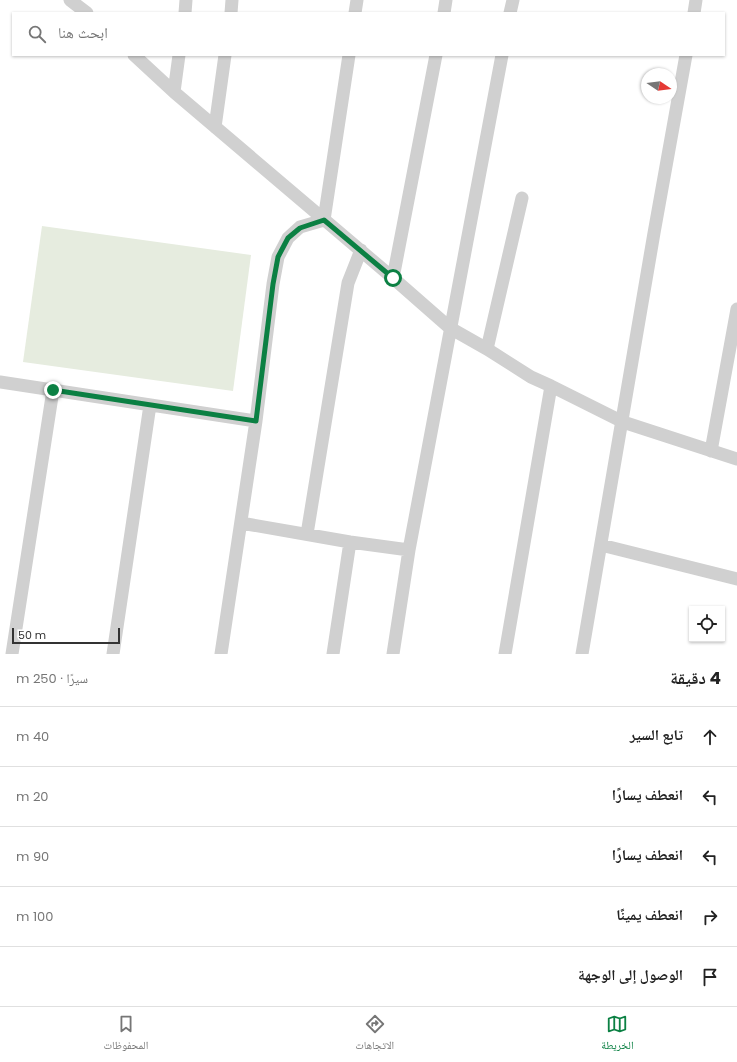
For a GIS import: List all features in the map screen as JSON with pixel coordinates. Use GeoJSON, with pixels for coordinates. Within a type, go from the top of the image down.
{"type":"FeatureCollection","features":[{"type":"Feature","properties":{"kind":"street"},"geometry":{"type":"LineString","coordinates":[[70,0],[87,12]]}},
{"type":"Feature","properties":{"kind":"street"},"geometry":{"type":"LineString","coordinates":[[88,12],[90,0]]}},
{"type":"Feature","properties":{"kind":"street"},"geometry":{"type":"LineString","coordinates":[[184,12],[186,0]]}},
{"type":"Feature","properties":{"kind":"street"},"geometry":{"type":"LineString","coordinates":[[230,12],[232,0]]}},
{"type":"Feature","properties":{"kind":"street"},"geometry":{"type":"LineString","coordinates":[[355,12],[357,0]]}},
{"type":"Feature","properties":{"kind":"street"},"geometry":{"type":"LineString","coordinates":[[444,12],[446,0]]}},
{"type":"Feature","properties":{"kind":"street"},"geometry":{"type":"LineString","coordinates":[[510,12],[512,0]]}},
{"type":"Feature","properties":{"kind":"street"},"geometry":{"type":"LineString","coordinates":[[694,12],[696,0]]}},
{"type":"Feature","properties":{"kind":"street"},"geometry":{"type":"LineString","coordinates":[[135,56],[174,92],[361,250],[450,328],[531,377],[623,422],[737,459]]}},
{"type":"Feature","properties":{"kind":"street"},"geometry":{"type":"LineString","coordinates":[[174,92],[179,56]]}},
{"type":"Feature","properties":{"kind":"street"},"geometry":{"type":"LineString","coordinates":[[215,127],[225,56]]}},
{"type":"Feature","properties":{"kind":"street"},"geometry":{"type":"LineString","coordinates":[[324,220],[349,56]]}},
{"type":"Feature","properties":{"kind":"street"},"geometry":{"type":"LineString","coordinates":[[393,278],[436,56]]}},
{"type":"Feature","properties":{"kind":"street"},"geometry":{"type":"LineString","coordinates":[[394,654],[409,550],[502,56]]}},
{"type":"Feature","properties":{"kind":"street"},"geometry":{"type":"LineString","coordinates":[[582,654],[686,56]]}},
{"type":"Feature","properties":{"kind":"street"},"geometry":{"type":"LineString","coordinates":[[487,349],[522,198]]}},
{"type":"Feature","properties":{"kind":"street"},"geometry":{"type":"LineString","coordinates":[[221,654],[256,421],[273,284],[278,257],[288,238],[300,228],[324,220]]}},
{"type":"Feature","properties":{"kind":"street"},"geometry":{"type":"LineString","coordinates":[[307,534],[348,283],[361,250]]}},
{"type":"Feature","properties":{"kind":"street"},"geometry":{"type":"LineString","coordinates":[[711,451],[737,309]]}},
{"type":"Feature","properties":{"kind":"street"},"geometry":{"type":"LineString","coordinates":[[0,382],[256,421]]}},
{"type":"Feature","properties":{"kind":"street"},"geometry":{"type":"LineString","coordinates":[[505,654],[551,386]]}},
{"type":"Feature","properties":{"kind":"street"},"geometry":{"type":"LineString","coordinates":[[12,654],[53,390]]}},
{"type":"Feature","properties":{"kind":"street"},"geometry":{"type":"LineString","coordinates":[[113,654],[150,405]]}},
{"type":"Feature","properties":{"kind":"street"},"geometry":{"type":"LineString","coordinates":[[240,523],[350,542],[409,550]]}},
{"type":"Feature","properties":{"kind":"street"},"geometry":{"type":"LineString","coordinates":[[333,654],[350,542]]}},
{"type":"Feature","properties":{"kind":"street"},"geometry":{"type":"LineString","coordinates":[[601,545],[737,579]]}},
{"type":"Feature","properties":{"kind":"shaded area"},"geometry":{"type":"Polygon","coordinates":[[[42,226],[251,255],[233,391],[23,362],[42,226]]]}},
{"type":"Feature","properties":{"kind":"route"},"geometry":{"type":"LineString","coordinates":[[53,390],[256,421],[273,284],[278,257],[288,238],[300,228],[324,220],[393,278]]}}]}
